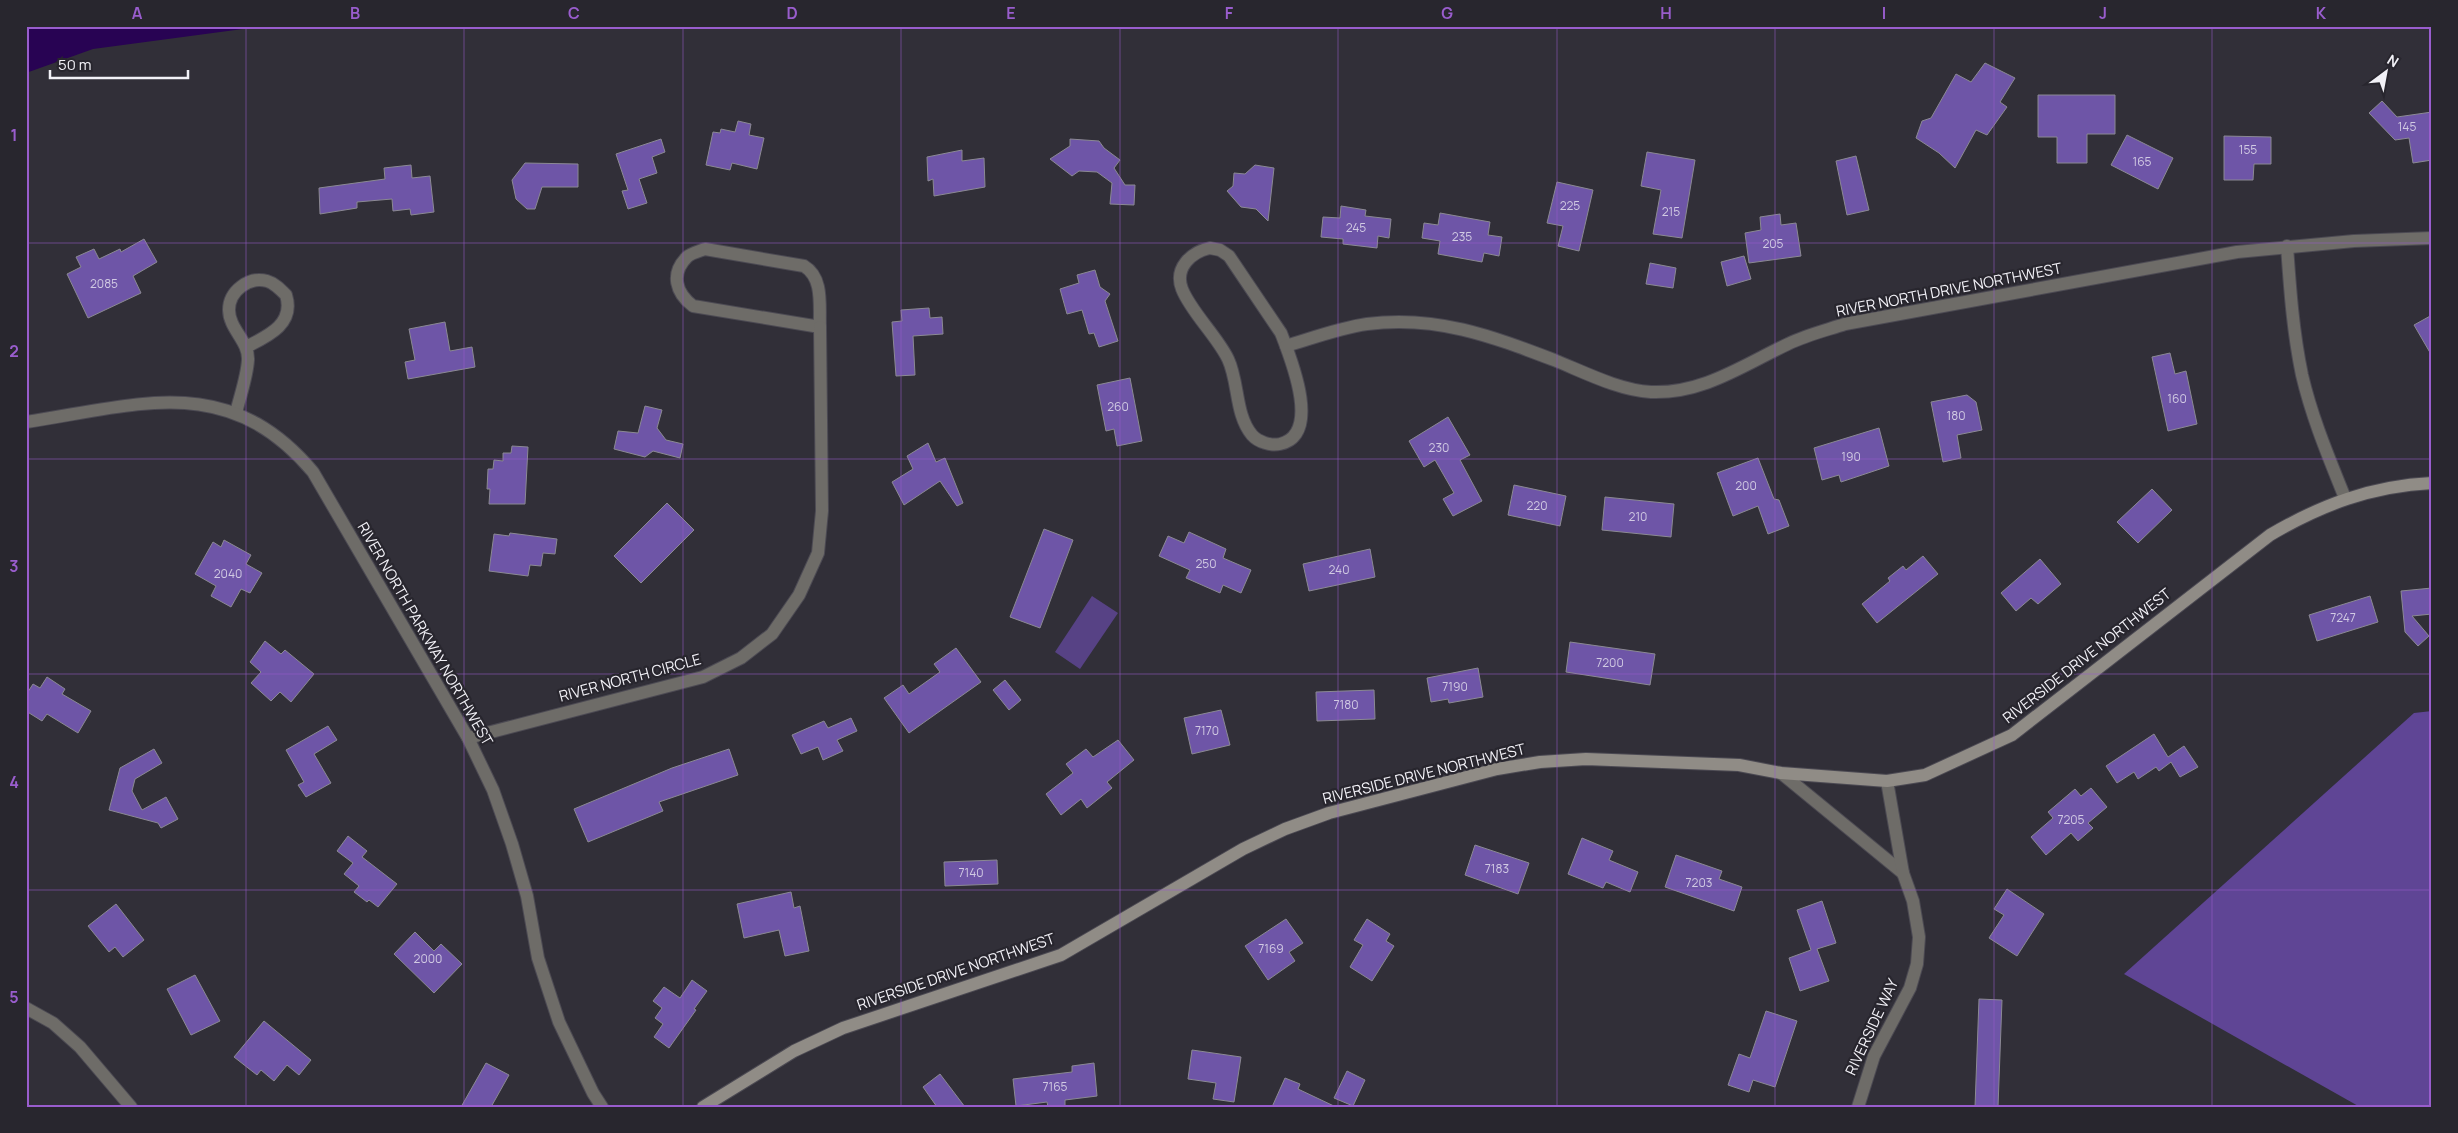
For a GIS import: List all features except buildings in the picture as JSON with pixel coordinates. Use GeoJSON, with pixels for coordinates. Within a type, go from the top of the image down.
{"type":"FeatureCollection","features":[{"type":"Feature","properties":{"kind":"street","name":"RIVER NORTH DRIVE NORTHWEST"},"geometry":{"type":"LineString","coordinates":[[1286,346],[1366,324],[1402,321],[1434,323],[1488,335],[1624,387],[1649,392],[1674,392],[1711,383],[1790,343],[1846,324],[2237,252],[2287,246],[2432,238]]}},
{"type":"Feature","properties":{"kind":"street"},"geometry":{"type":"LineString","coordinates":[[2287,246],[2291,310],[2302,376],[2320,438],[2345,498]]}},
{"type":"Feature","properties":{"kind":"street"},"geometry":{"type":"LineString","coordinates":[[1210,248],[1220,250],[1229,256],[1281,333],[1286,346],[1303,408],[1301,426],[1292,438],[1279,444],[1265,444],[1253,436],[1246,426],[1228,359],[1182,289],[1181,273],[1188,258],[1199,251],[1210,248]]}},
{"type":"Feature","properties":{"kind":"street","name":"RIVER NORTH CIRCLE"},"geometry":{"type":"LineString","coordinates":[[468,738],[704,677],[741,658],[772,634],[799,595],[818,554],[822,511],[820,327],[818,281],[813,271],[804,266],[706,249],[688,256],[678,269],[676,279],[678,290],[684,299],[693,306],[820,327]]}},
{"type":"Feature","properties":{"kind":"street"},"geometry":{"type":"LineString","coordinates":[[236,413],[248,360],[246,347],[238,335],[229,312],[230,302],[236,292],[249,283],[259,280],[269,282],[286,294],[288,311],[279,328],[270,336],[246,347]]}},
{"type":"Feature","properties":{"kind":"street","name":"RIVER NORTH PARKWAY NORTHWEST"},"geometry":{"type":"LineString","coordinates":[[26,422],[159,402],[197,403],[236,413],[259,423],[278,436],[313,472],[468,738],[493,790],[512,844],[527,896],[538,958],[559,1022],[593,1093],[602,1107]]}},
{"type":"Feature","properties":{"kind":"street","name":"RIVERSIDE DRIVE NORTHWEST"},"geometry":{"type":"LineString","coordinates":[[703,1107],[794,1052],[843,1028],[1061,955],[1243,849],[1285,829],[1329,813],[1497,769],[1540,762],[1586,759],[1739,765],[1781,772],[1887,781],[1925,775],[2012,736],[2270,535],[2305,514],[2345,498],[2378,490],[2432,483]]}},
{"type":"Feature","properties":{"kind":"street"},"geometry":{"type":"LineString","coordinates":[[1781,772],[1903,873]]}},
{"type":"Feature","properties":{"kind":"street","name":"RIVERSIDE WAY"},"geometry":{"type":"LineString","coordinates":[[1858,1107],[1874,1056],[1910,988],[1916,964],[1919,937],[1913,901],[1903,873],[1887,781]]}},
{"type":"Feature","properties":{"kind":"street"},"geometry":{"type":"LineString","coordinates":[[26,1008],[53,1023],[80,1047],[131,1107]]}},
{"type":"Feature","properties":{"kind":"shaded area"},"geometry":{"type":"Polygon","coordinates":[[[26,26],[266,26],[93,49],[26,73],[26,26]]]}},
{"type":"Feature","properties":{"kind":"shaded area"},"geometry":{"type":"Polygon","coordinates":[[[1092,596],[1118,613],[1080,669],[1055,652],[1092,596]]]}},
{"type":"Feature","properties":{"kind":"shaded area"},"geometry":{"type":"Polygon","coordinates":[[[2432,711],[2432,1107],[2360,1107],[2124,974],[2414,713],[2432,711]]]}}]}
